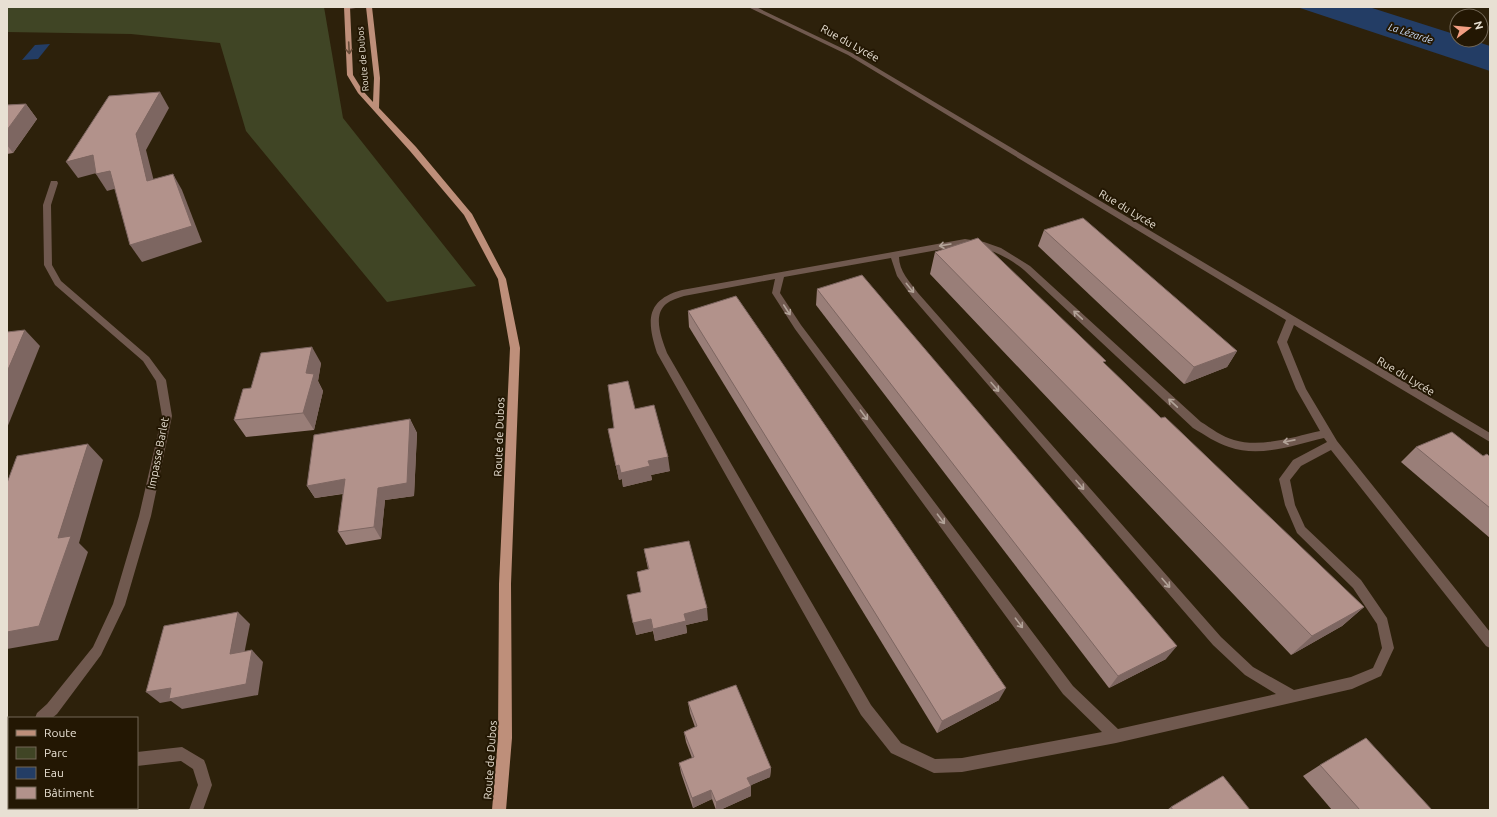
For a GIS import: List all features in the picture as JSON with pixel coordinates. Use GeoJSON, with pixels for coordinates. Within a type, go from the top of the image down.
{"type":"FeatureCollection","features":[{"type":"Feature","properties":{"kind":"main road","name":"Route de Dubos"},"geometry":{"type":"LineString","coordinates":[[369,7],[377,78],[376,108]]}},
{"type":"Feature","properties":{"kind":"main road","name":"Route de Dubos"},"geometry":{"type":"LineString","coordinates":[[347,8],[350,75],[360,92],[376,108],[468,214],[502,279],[515,348],[505,584],[505,738],[499,810]]}},
{"type":"Feature","properties":{"kind":"street"},"geometry":{"type":"LineString","coordinates":[[347,8],[358,7]]}},
{"type":"Feature","properties":{"kind":"street","name":"Rue du Lycée"},"geometry":{"type":"LineString","coordinates":[[751,7],[794,26],[850,54],[1291,320],[1490,438]]}},
{"type":"Feature","properties":{"kind":"street","name":"Impasse Barlet"},"geometry":{"type":"LineString","coordinates":[[43,717],[52,709],[97,651],[119,605],[145,516],[167,416],[161,380],[146,359],[58,283],[48,266],[47,205],[54,183]]}},
{"type":"Feature","properties":{"kind":"street"},"geometry":{"type":"LineString","coordinates":[[1327,433],[1260,446],[1234,445],[1218,438],[1197,425],[1027,268],[1008,253],[988,245],[965,242],[682,293],[662,303],[655,316],[655,330],[662,352],[866,710],[896,748],[934,766],[962,765],[1116,736],[1352,683],[1378,672],[1388,648],[1383,622],[1357,584],[1301,530],[1290,505],[1284,480],[1297,462],[1333,444]]}},
{"type":"Feature","properties":{"kind":"street"},"geometry":{"type":"LineString","coordinates":[[895,254],[894,259],[900,276],[915,295],[1217,641],[1250,671],[1293,696]]}},
{"type":"Feature","properties":{"kind":"street"},"geometry":{"type":"LineString","coordinates":[[780,275],[776,293],[798,327],[1068,690],[1116,736]]}},
{"type":"Feature","properties":{"kind":"street"},"geometry":{"type":"LineString","coordinates":[[1291,320],[1282,342],[1301,389],[1333,444],[1490,642]]}},
{"type":"Feature","properties":{"kind":"street"},"geometry":{"type":"LineString","coordinates":[[138,759],[182,754],[199,765],[205,785],[196,810]]}},
{"type":"Feature","properties":{"kind":"green space"},"geometry":{"type":"Polygon","coordinates":[[[7,7],[324,7],[343,118],[476,286],[387,302],[246,131],[220,43],[131,34],[7,32],[7,7]]]}},
{"type":"Feature","properties":{"kind":"water","name":"La Lézarde"},"geometry":{"type":"Polygon","coordinates":[[[1297,7],[1369,7],[1449,32],[1449,48],[1489,48],[1489,46],[1490,71],[1297,7]]]}},
{"type":"Feature","properties":{"kind":"water"},"geometry":{"type":"Polygon","coordinates":[[[50,44],[38,59],[22,60],[35,45],[50,44]]]}},
{"type":"Feature","properties":{"kind":"building"},"geometry":{"type":"Polygon","coordinates":[[[160,92],[136,134],[147,181],[173,174],[192,226],[130,245],[110,171],[96,174],[93,155],[66,162],[109,96],[160,92]]]}},
{"type":"Feature","properties":{"kind":"building"},"geometry":{"type":"Polygon","coordinates":[[[26,104],[7,130],[7,105],[26,104]]]}},
{"type":"Feature","properties":{"kind":"building"},"geometry":{"type":"Polygon","coordinates":[[[1083,218],[1237,351],[1194,367],[1044,230],[1083,218]]]}},
{"type":"Feature","properties":{"kind":"building"},"geometry":{"type":"Polygon","coordinates":[[[978,238],[1106,361],[1103,362],[1161,418],[1165,417],[1364,607],[1312,636],[935,252],[978,238]]]}},
{"type":"Feature","properties":{"kind":"building"},"geometry":{"type":"Polygon","coordinates":[[[862,275],[1177,646],[1118,676],[817,289],[862,275]]]}},
{"type":"Feature","properties":{"kind":"building"},"geometry":{"type":"Polygon","coordinates":[[[736,296],[1006,688],[942,721],[688,311],[736,296]]]}},
{"type":"Feature","properties":{"kind":"building"},"geometry":{"type":"Polygon","coordinates":[[[25,330],[7,372],[7,332],[25,330]]]}},
{"type":"Feature","properties":{"kind":"building"},"geometry":{"type":"Polygon","coordinates":[[[312,347],[306,373],[314,374],[303,413],[234,420],[243,389],[251,388],[261,353],[312,347]]]}},
{"type":"Feature","properties":{"kind":"building"},"geometry":{"type":"Polygon","coordinates":[[[628,381],[635,409],[654,405],[668,457],[648,461],[650,466],[621,473],[619,465],[616,466],[608,429],[614,428],[608,385],[628,381]]]}},
{"type":"Feature","properties":{"kind":"building"},"geometry":{"type":"Polygon","coordinates":[[[410,419],[407,483],[378,488],[374,527],[338,532],[345,479],[307,486],[314,435],[410,419]]]}},
{"type":"Feature","properties":{"kind":"building"},"geometry":{"type":"Polygon","coordinates":[[[1452,432],[1483,456],[1487,454],[1490,457],[1490,508],[1416,447],[1452,432]]]}},
{"type":"Feature","properties":{"kind":"building"},"geometry":{"type":"Polygon","coordinates":[[[88,444],[58,538],[71,536],[39,626],[7,632],[7,483],[17,456],[88,444]]]}},
{"type":"Feature","properties":{"kind":"building"},"geometry":{"type":"Polygon","coordinates":[[[689,541],[707,608],[684,614],[686,621],[653,629],[651,619],[633,623],[627,595],[641,592],[637,572],[649,569],[644,549],[689,541]]]}},
{"type":"Feature","properties":{"kind":"building"},"geometry":{"type":"Polygon","coordinates":[[[238,612],[230,654],[252,650],[246,684],[169,699],[171,688],[146,692],[164,626],[238,612]]]}},
{"type":"Feature","properties":{"kind":"building"},"geometry":{"type":"Polygon","coordinates":[[[736,685],[771,768],[747,778],[751,786],[716,802],[711,790],[692,798],[679,763],[694,757],[684,732],[697,726],[688,702],[736,685]]]}},
{"type":"Feature","properties":{"kind":"building"},"geometry":{"type":"Polygon","coordinates":[[[1366,738],[1432,810],[1360,810],[1320,765],[1366,738]]]}},
{"type":"Feature","properties":{"kind":"building"},"geometry":{"type":"Polygon","coordinates":[[[1223,776],[1250,810],[1173,810],[1171,807],[1223,776]]]}}]}
